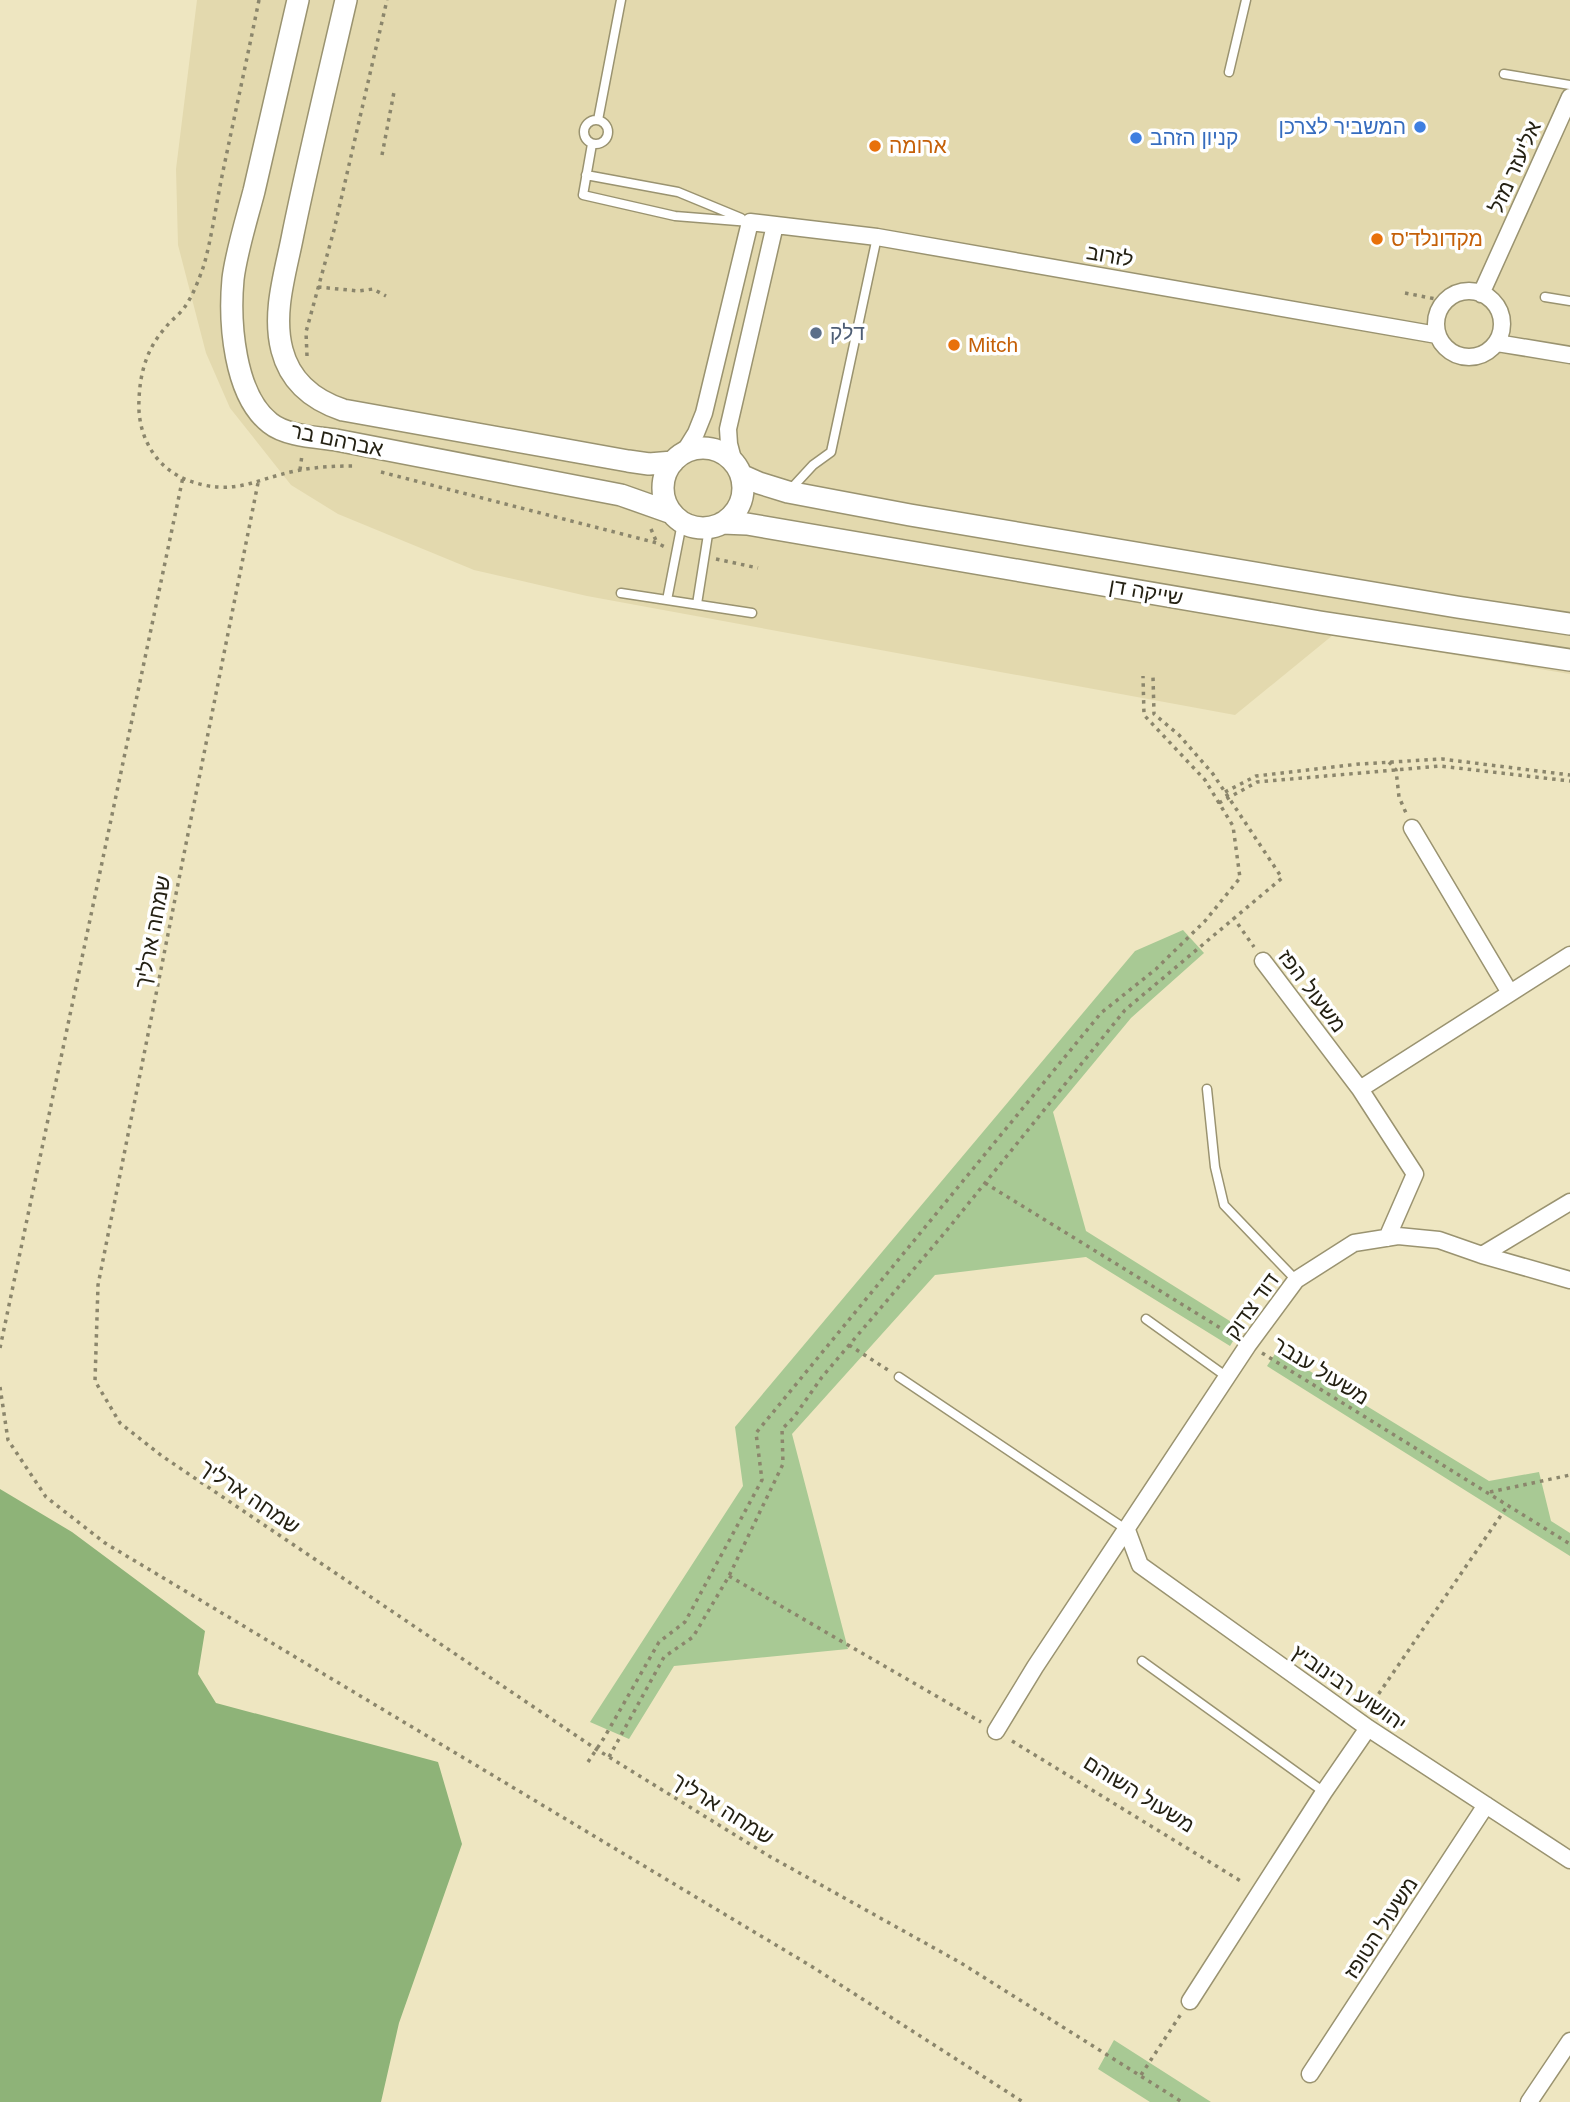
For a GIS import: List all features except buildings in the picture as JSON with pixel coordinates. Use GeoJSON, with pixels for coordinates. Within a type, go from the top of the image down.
{"type":"FeatureCollection","features":[{"type":"Feature","properties":{"kind":"street","name":"אברהם בר"},"geometry":{"type":"LineString","coordinates":[[298,0],[233,278],[236,363],[257,410],[272,425],[305,437],[336,440],[621,495],[677,518]]}},
{"type":"Feature","properties":{"kind":"street","name":"אברהם בר"},"geometry":{"type":"LineString","coordinates":[[348,0],[312,144],[279,306],[281,349],[300,385],[324,404],[343,410],[628,461],[649,464],[678,458]]}},
{"type":"Feature","properties":{"kind":"street","name":"אליעזר מזל"},"geometry":{"type":"LineString","coordinates":[[1482,293],[1570,98]]}},
{"type":"Feature","properties":{"kind":"street"},"geometry":{"type":"LineString","coordinates":[[750,222],[704,413],[696,433],[666,474],[663,488],[665,501],[677,518],[695,527],[716,525],[734,514],[741,502],[743,488],[729,444],[728,429],[775,225]]}},
{"type":"Feature","properties":{"kind":"street","name":"לזרוב"},"geometry":{"type":"LineString","coordinates":[[750,222],[877,237],[1437,335]]}},
{"type":"Feature","properties":{"kind":"street"},"geometry":{"type":"LineString","coordinates":[[1462,292],[1482,293],[1500,312],[1503,323],[1497,343],[1480,356],[1462,357],[1450,352],[1437,335],[1437,316],[1446,301],[1462,292]]}},
{"type":"Feature","properties":{"kind":"street"},"geometry":{"type":"LineString","coordinates":[[1497,343],[1570,355]]}},
{"type":"Feature","properties":{"kind":"street"},"geometry":{"type":"LineString","coordinates":[[678,458],[696,449],[710,449],[723,454],[738,469]]}},
{"type":"Feature","properties":{"kind":"street","name":"שייקה דן"},"geometry":{"type":"LineString","coordinates":[[738,469],[759,483],[788,492],[1443,605],[1570,624]]}},
{"type":"Feature","properties":{"kind":"street","name":"שייקה דן"},"geometry":{"type":"LineString","coordinates":[[716,525],[747,524],[1320,622],[1570,660]]}},
{"type":"Feature","properties":{"kind":"street"},"geometry":{"type":"LineString","coordinates":[[1412,828],[1510,993]]}},
{"type":"Feature","properties":{"kind":"street"},"geometry":{"type":"LineString","coordinates":[[1360,1089],[1570,955]]}},
{"type":"Feature","properties":{"kind":"street","name":"משעול הפז"},"geometry":{"type":"LineString","coordinates":[[1263,961],[1360,1089],[1415,1174],[1387,1238]]}},
{"type":"Feature","properties":{"kind":"street"},"geometry":{"type":"LineString","coordinates":[[1482,1255],[1570,1202]]}},
{"type":"Feature","properties":{"kind":"street","name":"דוד צדוק"},"geometry":{"type":"LineString","coordinates":[[996,1731],[1035,1667],[1248,1345],[1296,1280],[1354,1243],[1398,1236],[1439,1240],[1570,1280]]}},
{"type":"Feature","properties":{"kind":"street","name":"יהושוע רבינוביץ"},"geometry":{"type":"LineString","coordinates":[[1127,1530],[1140,1565],[1364,1725],[1570,1860]]}},
{"type":"Feature","properties":{"kind":"street"},"geometry":{"type":"LineString","coordinates":[[1189,2001],[1364,1725]]}},
{"type":"Feature","properties":{"kind":"street","name":"משעול הטופז"},"geometry":{"type":"LineString","coordinates":[[1311,2074],[1486,1805]]}},
{"type":"Feature","properties":{"kind":"street"},"geometry":{"type":"LineString","coordinates":[[1529,2102],[1570,2041]]}},
{"type":"Feature","properties":{"kind":"lane"},"geometry":{"type":"LineString","coordinates":[[598,120],[621,0]]}},
{"type":"Feature","properties":{"kind":"lane"},"geometry":{"type":"LineString","coordinates":[[1229,72],[1247,0]]}},
{"type":"Feature","properties":{"kind":"lane"},"geometry":{"type":"LineString","coordinates":[[1504,74],[1570,85]]}},
{"type":"Feature","properties":{"kind":"lane"},"geometry":{"type":"LineString","coordinates":[[598,120],[607,126],[608,134],[600,143],[592,144],[584,135],[584,127],[590,121],[598,120]]}},
{"type":"Feature","properties":{"kind":"lane"},"geometry":{"type":"LineString","coordinates":[[592,144],[583,195],[675,216],[750,222]]}},
{"type":"Feature","properties":{"kind":"lane"},"geometry":{"type":"LineString","coordinates":[[586,175],[678,192],[750,222]]}},
{"type":"Feature","properties":{"kind":"lane"},"geometry":{"type":"LineString","coordinates":[[788,492],[813,465],[831,452],[877,237]]}},
{"type":"Feature","properties":{"kind":"lane"},"geometry":{"type":"LineString","coordinates":[[1545,297],[1570,301]]}},
{"type":"Feature","properties":{"kind":"lane"},"geometry":{"type":"LineString","coordinates":[[667,600],[677,518]]}},
{"type":"Feature","properties":{"kind":"lane"},"geometry":{"type":"LineString","coordinates":[[697,604],[716,525]]}},
{"type":"Feature","properties":{"kind":"lane"},"geometry":{"type":"LineString","coordinates":[[621,593],[752,613]]}},
{"type":"Feature","properties":{"kind":"lane"},"geometry":{"type":"LineString","coordinates":[[1207,1089],[1215,1167],[1224,1205],[1296,1280]]}},
{"type":"Feature","properties":{"kind":"lane"},"geometry":{"type":"LineString","coordinates":[[1146,1319],[1227,1377]]}},
{"type":"Feature","properties":{"kind":"lane"},"geometry":{"type":"LineString","coordinates":[[899,1377],[1127,1530]]}},
{"type":"Feature","properties":{"kind":"lane"},"geometry":{"type":"LineString","coordinates":[[1142,1661],[1324,1792]]}},
{"type":"Feature","properties":{"kind":"path"},"geometry":{"type":"LineString","coordinates":[[307,359],[306,332],[334,230],[387,0]]}},
{"type":"Feature","properties":{"kind":"path"},"geometry":{"type":"LineString","coordinates":[[383,155],[394,92]]}},
{"type":"Feature","properties":{"kind":"path"},"geometry":{"type":"LineString","coordinates":[[318,287],[359,291],[373,289],[386,296]]}},
{"type":"Feature","properties":{"kind":"path"},"geometry":{"type":"LineString","coordinates":[[1405,293],[1446,301]]}},
{"type":"Feature","properties":{"kind":"path"},"geometry":{"type":"LineString","coordinates":[[0,1348],[183,477]]}},
{"type":"Feature","properties":{"kind":"path","name":"שמחה ארליך"},"geometry":{"type":"LineString","coordinates":[[258,483],[98,1285],[95,1381],[121,1423],[162,1456],[596,1749],[769,1856],[961,1963],[1182,2102]]}},
{"type":"Feature","properties":{"kind":"path"},"geometry":{"type":"LineString","coordinates":[[588,1762],[659,1642],[685,1622],[762,1480],[756,1433],[1101,1013],[1156,969],[1196,931],[1240,878],[1233,826],[1205,780],[1144,715],[1143,676]]}},
{"type":"Feature","properties":{"kind":"path"},"geometry":{"type":"LineString","coordinates":[[609,1757],[664,1657],[693,1637],[729,1576],[783,1464],[782,1429],[1125,1010],[1282,878],[1213,774],[1179,735],[1154,714],[1153,677]]}},
{"type":"Feature","properties":{"kind":"path"},"geometry":{"type":"LineString","coordinates":[[1225,792],[1256,776],[1443,759],[1570,775]]}},
{"type":"Feature","properties":{"kind":"path"},"geometry":{"type":"LineString","coordinates":[[1389,762],[1396,770],[1399,797],[1412,828]]}},
{"type":"Feature","properties":{"kind":"path"},"geometry":{"type":"LineString","coordinates":[[1219,803],[1256,782],[1440,766],[1570,781]]}},
{"type":"Feature","properties":{"kind":"path","name":"משעול הפז"},"geometry":{"type":"LineString","coordinates":[[1233,918],[1263,961]]}},
{"type":"Feature","properties":{"kind":"path","name":"משעול ענבר"},"geometry":{"type":"LineString","coordinates":[[984,1183],[1570,1544]]}},
{"type":"Feature","properties":{"kind":"path"},"geometry":{"type":"LineString","coordinates":[[849,1345],[899,1377]]}},
{"type":"Feature","properties":{"kind":"path"},"geometry":{"type":"LineString","coordinates":[[0,1387],[8,1440],[46,1497],[105,1543],[811,1966],[1023,2102]]}},
{"type":"Feature","properties":{"kind":"path"},"geometry":{"type":"LineString","coordinates":[[1488,1492],[1570,1475]]}},
{"type":"Feature","properties":{"kind":"path"},"geometry":{"type":"LineString","coordinates":[[1364,1725],[1508,1505]]}},
{"type":"Feature","properties":{"kind":"path","name":"משעול השוהם"},"geometry":{"type":"LineString","coordinates":[[729,1576],[996,1731],[1259,1893]]}},
{"type":"Feature","properties":{"kind":"path"},"geometry":{"type":"LineString","coordinates":[[1141,2076],[1189,2001]]}},
{"type":"Feature","properties":{"kind":"shaded area"},"geometry":{"type":"Polygon","coordinates":[[[197,0],[1570,0],[1570,674],[1333,635],[1235,715],[587,596],[474,570],[338,514],[291,485],[230,408],[206,353],[178,245],[176,169],[197,0]]]}},
{"type":"Feature","properties":{"kind":"green space"},"geometry":{"type":"Polygon","coordinates":[[[1183,930],[1204,953],[1131,1018],[1053,1112],[1086,1231],[1241,1328],[1230,1346],[1086,1257],[935,1275],[792,1434],[848,1649],[674,1666],[629,1739],[590,1722],[743,1486],[735,1427],[1135,951],[1183,930]]]}},
{"type":"Feature","properties":{"kind":"green space"},"geometry":{"type":"Polygon","coordinates":[[[1277,1351],[1489,1481],[1539,1472],[1551,1521],[1570,1533],[1570,1556],[1267,1366],[1277,1351]]]}},
{"type":"Feature","properties":{"kind":"green space"},"geometry":{"type":"Polygon","coordinates":[[[0,1489],[72,1532],[205,1631],[198,1674],[216,1703],[438,1762],[462,1844],[399,2023],[381,2102],[0,2102],[0,1489]]]}},
{"type":"Feature","properties":{"kind":"green space"},"geometry":{"type":"Polygon","coordinates":[[[1114,2040],[1211,2102],[1150,2102],[1098,2069],[1114,2040]]]}},
{"type":"Feature","properties":{"kind":"place","name":"המשביר לצרכן"},"geometry":{"type":"Point","coordinates":[1420,127]}},
{"type":"Feature","properties":{"kind":"place","name":"קניון הזהב"},"geometry":{"type":"Point","coordinates":[1136,138]}},
{"type":"Feature","properties":{"kind":"place","name":"ארומה"},"geometry":{"type":"Point","coordinates":[875,146]}},
{"type":"Feature","properties":{"kind":"place","name":"מקדונלד'ס"},"geometry":{"type":"Point","coordinates":[1377,239]}},
{"type":"Feature","properties":{"kind":"place","name":"דלק"},"geometry":{"type":"Point","coordinates":[816,333]}},
{"type":"Feature","properties":{"kind":"place","name":"Mitch"},"geometry":{"type":"Point","coordinates":[954,345]}}]}
